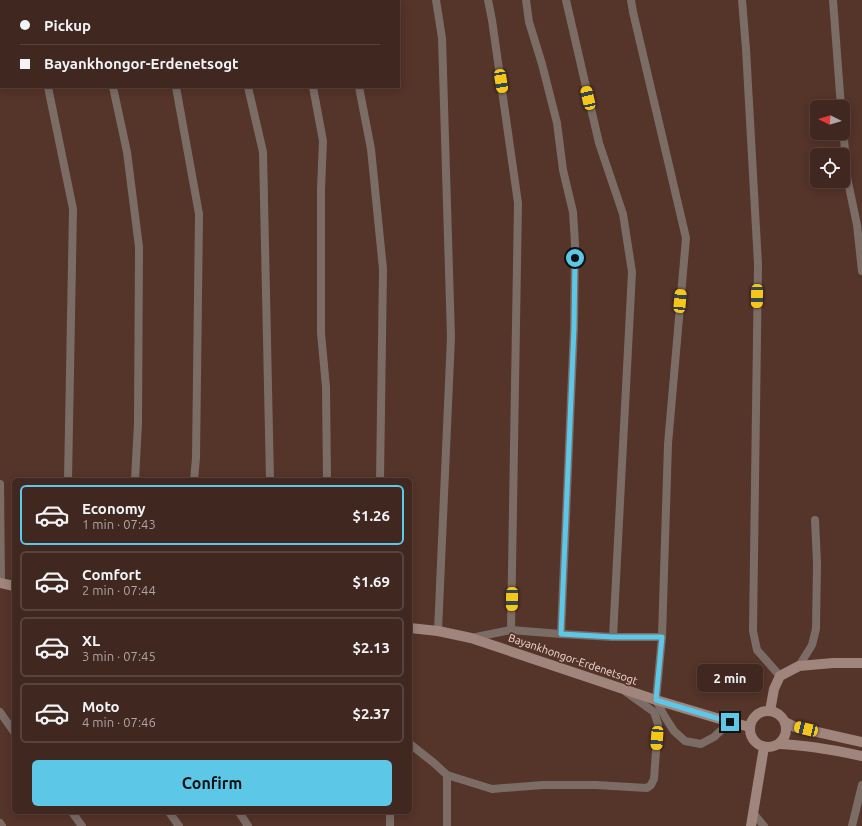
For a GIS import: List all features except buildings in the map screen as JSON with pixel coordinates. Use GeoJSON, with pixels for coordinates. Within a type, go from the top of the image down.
{"type":"FeatureCollection","features":[{"type":"Feature","properties":{"kind":"street"},"geometry":{"type":"LineString","coordinates":[[436,0],[442,38],[451,337],[438,631]]}},
{"type":"Feature","properties":{"kind":"street"},"geometry":{"type":"LineString","coordinates":[[488,0],[518,203],[511,630]]}},
{"type":"Feature","properties":{"kind":"street"},"geometry":{"type":"LineString","coordinates":[[526,0],[529,22],[542,64],[557,123],[563,170],[573,212],[575,244],[574,328],[561,634]]}},
{"type":"Feature","properties":{"kind":"street"},"geometry":{"type":"LineString","coordinates":[[566,0],[599,143],[623,214],[632,272],[613,637]]}},
{"type":"Feature","properties":{"kind":"street"},"geometry":{"type":"LineString","coordinates":[[631,0],[632,12],[686,238],[668,444],[662,637],[656,700],[674,731],[685,741],[701,744],[714,737],[730,722]]}},
{"type":"Feature","properties":{"kind":"street"},"geometry":{"type":"LineString","coordinates":[[742,0],[758,264],[753,631],[756,650],[780,676]]}},
{"type":"Feature","properties":{"kind":"street"},"geometry":{"type":"LineString","coordinates":[[833,0],[841,100]]}},
{"type":"Feature","properties":{"kind":"street"},"geometry":{"type":"LineString","coordinates":[[48,88],[72,209],[68,478]]}},
{"type":"Feature","properties":{"kind":"street"},"geometry":{"type":"LineString","coordinates":[[113,88],[127,152],[139,247],[138,423],[135,478]]}},
{"type":"Feature","properties":{"kind":"street"},"geometry":{"type":"LineString","coordinates":[[176,88],[199,214],[196,458],[194,478]]}},
{"type":"Feature","properties":{"kind":"street"},"geometry":{"type":"LineString","coordinates":[[248,88],[263,152],[270,478]]}},
{"type":"Feature","properties":{"kind":"street"},"geometry":{"type":"LineString","coordinates":[[313,88],[323,141],[321,189],[322,333],[326,387],[327,478]]}},
{"type":"Feature","properties":{"kind":"street"},"geometry":{"type":"LineString","coordinates":[[359,88],[371,149],[383,268],[380,478]]}},
{"type":"Feature","properties":{"kind":"street"},"geometry":{"type":"LineString","coordinates":[[844,140],[847,177],[857,224],[862,271]]}},
{"type":"Feature","properties":{"kind":"street"},"geometry":{"type":"LineString","coordinates":[[0,484],[8,585]]}},
{"type":"Feature","properties":{"kind":"street"},"geometry":{"type":"LineString","coordinates":[[799,666],[812,645],[816,628],[817,563],[815,520]]}},
{"type":"Feature","properties":{"kind":"street","name":"Bayankhongor-Erdenetsogt"},"geometry":{"type":"LineString","coordinates":[[412,628],[438,631],[471,638],[656,700],[750,727]]}},
{"type":"Feature","properties":{"kind":"street"},"geometry":{"type":"LineString","coordinates":[[471,638],[511,630],[613,637],[662,637]]}},
{"type":"Feature","properties":{"kind":"street"},"geometry":{"type":"LineString","coordinates":[[770,711],[774,688],[780,676],[799,666],[833,663],[862,663]]}},
{"type":"Feature","properties":{"kind":"street"},"geometry":{"type":"LineString","coordinates":[[412,746],[434,763],[446,775],[492,789],[543,785],[596,785],[646,788],[651,785],[654,779],[658,724],[654,712],[620,688]]}},
{"type":"Feature","properties":{"kind":"street"},"geometry":{"type":"LineString","coordinates":[[779,744],[786,734],[785,722],[781,716],[776,713],[763,711],[752,720],[750,734],[753,740],[764,747],[779,744],[794,744],[818,747],[862,756]]}},
{"type":"Feature","properties":{"kind":"street"},"geometry":{"type":"LineString","coordinates":[[0,712],[12,729]]}},
{"type":"Feature","properties":{"kind":"street"},"geometry":{"type":"LineString","coordinates":[[785,722],[810,730],[862,742]]}},
{"type":"Feature","properties":{"kind":"street"},"geometry":{"type":"LineString","coordinates":[[751,826],[764,747]]}},
{"type":"Feature","properties":{"kind":"street"},"geometry":{"type":"LineString","coordinates":[[446,775],[447,826]]}},
{"type":"Feature","properties":{"kind":"street"},"geometry":{"type":"LineString","coordinates":[[852,826],[862,785]]}},
{"type":"Feature","properties":{"kind":"street"},"geometry":{"type":"LineString","coordinates":[[753,813],[764,826]]}},
{"type":"Feature","properties":{"kind":"street"},"geometry":{"type":"LineString","coordinates":[[73,814],[82,826]]}},
{"type":"Feature","properties":{"kind":"street"},"geometry":{"type":"LineString","coordinates":[[170,814],[179,826]]}},
{"type":"Feature","properties":{"kind":"street"},"geometry":{"type":"LineString","coordinates":[[240,814],[248,826]]}},
{"type":"Feature","properties":{"kind":"street"},"geometry":{"type":"LineString","coordinates":[[390,814],[390,826]]}},
{"type":"Feature","properties":{"kind":"route"},"geometry":{"type":"LineString","coordinates":[[575,258],[574,328],[561,634],[613,637],[662,637],[656,700],[730,722]]}}]}
